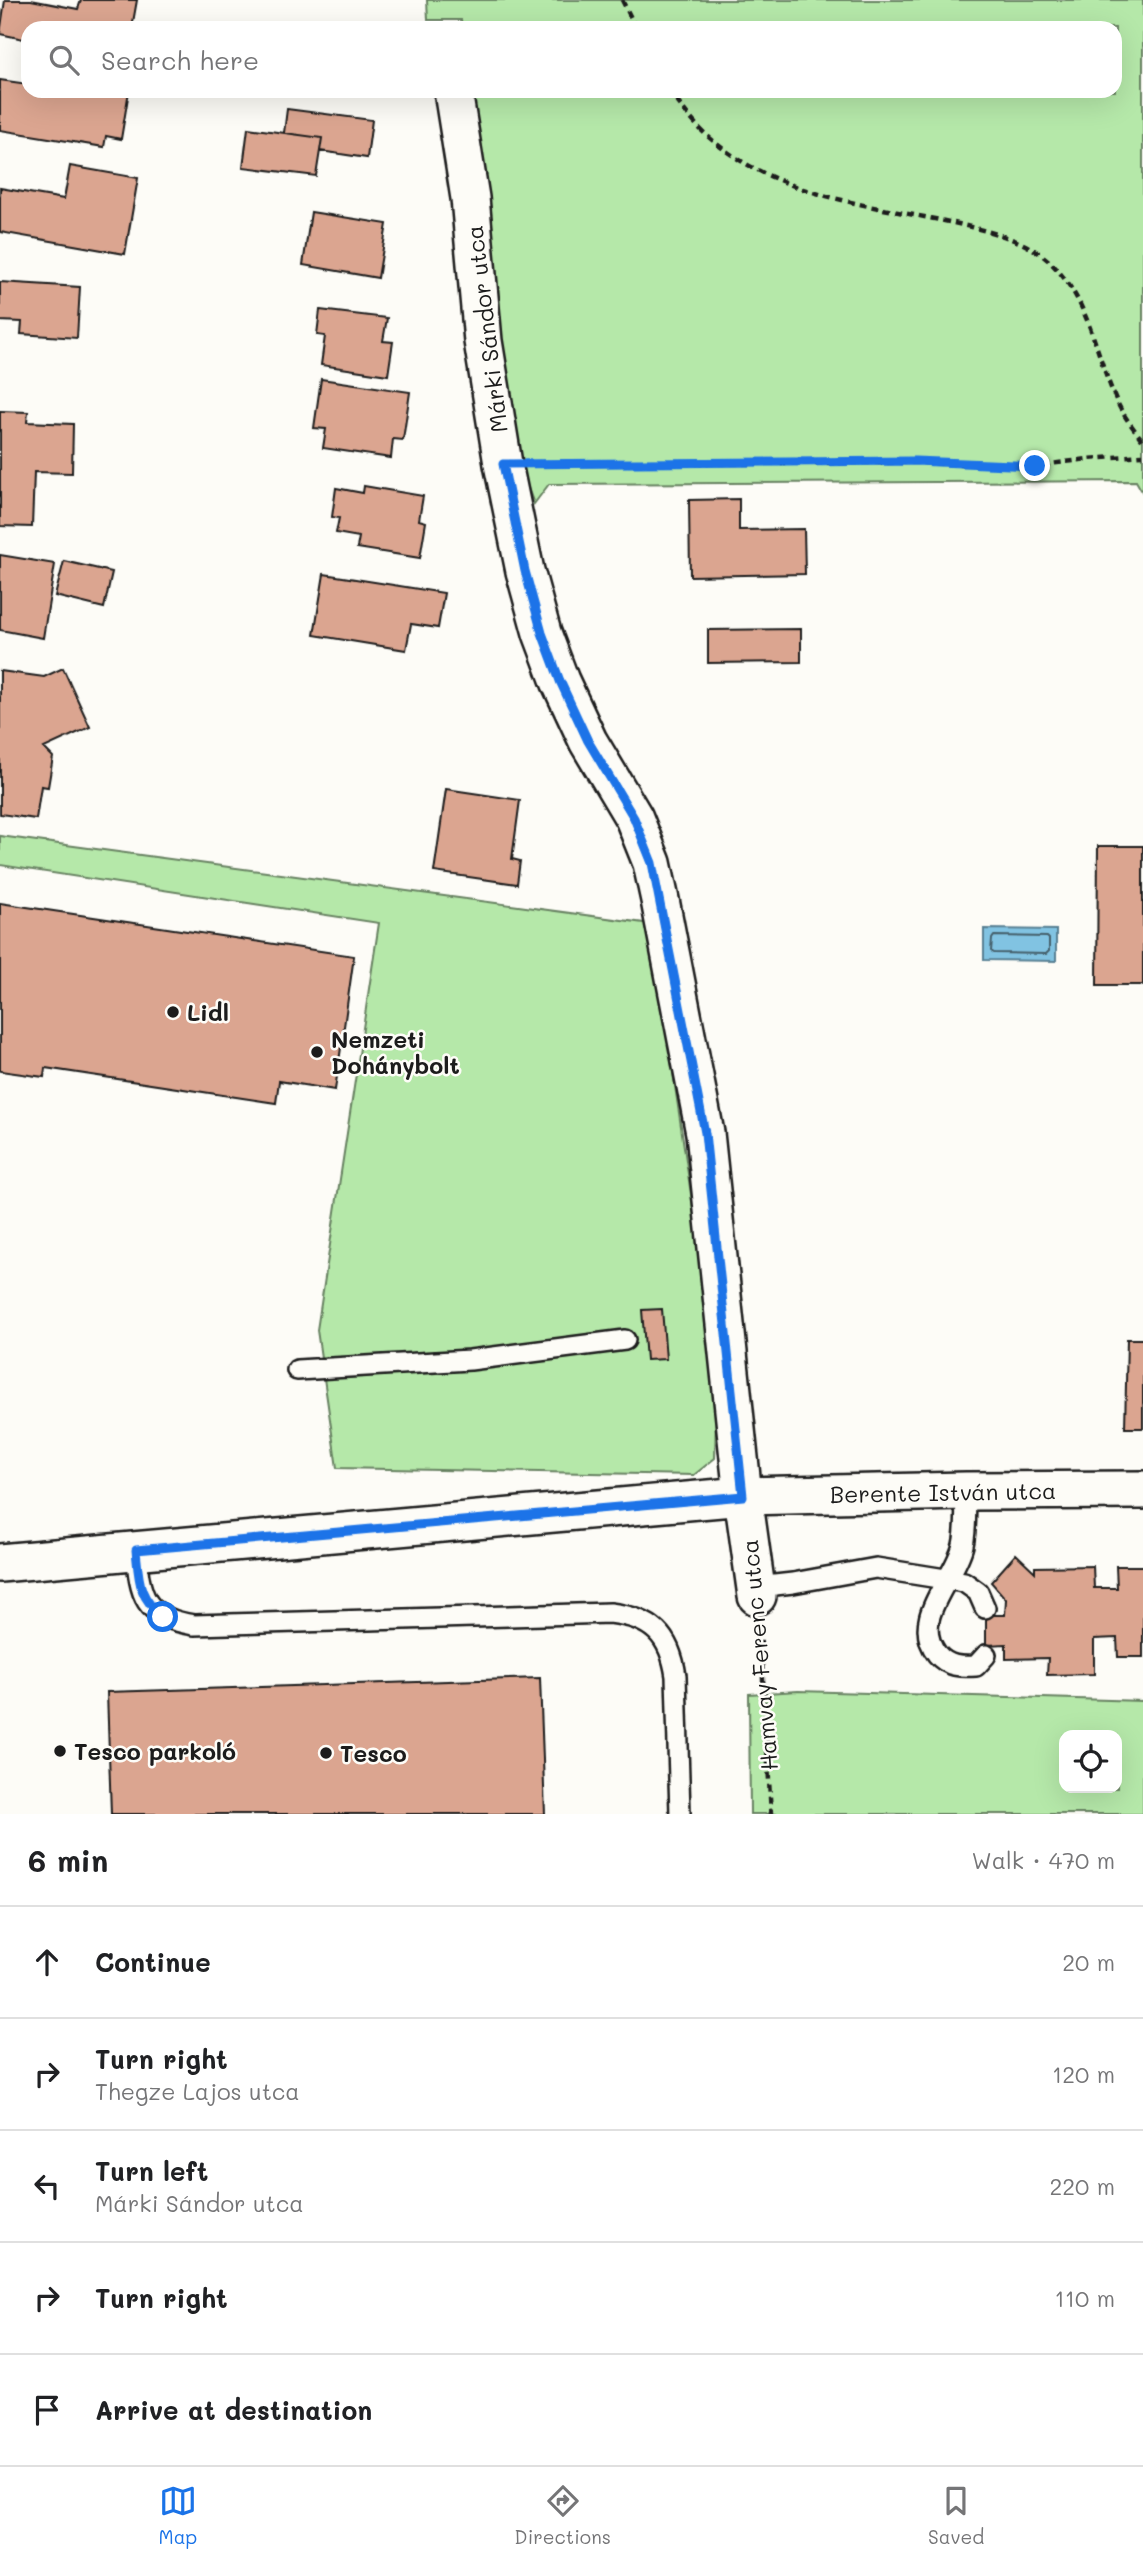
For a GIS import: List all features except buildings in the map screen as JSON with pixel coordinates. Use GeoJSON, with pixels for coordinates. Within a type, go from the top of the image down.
{"type":"FeatureCollection","features":[{"type":"Feature","properties":{"kind":"street","name":"Márki Sándor utca"},"geometry":{"type":"LineString","coordinates":[[454,98],[470,198],[484,341],[503,464],[525,571],[542,633],[560,681],[582,729],[634,818],[652,863],[705,1133],[743,1496]]}},
{"type":"Feature","properties":{"kind":"street","name":"Berente István utca"},"geometry":{"type":"LineString","coordinates":[[0,1563],[743,1496],[1143,1490]]}},
{"type":"Feature","properties":{"kind":"street","name":"Hamvay Ferenc utca"},"geometry":{"type":"LineString","coordinates":[[743,1496],[757,1592]]}},
{"type":"Feature","properties":{"kind":"lane"},"geometry":{"type":"LineString","coordinates":[[297,1370],[470,1360],[625,1340]]}},
{"type":"Feature","properties":{"kind":"lane"},"geometry":{"type":"LineString","coordinates":[[966,1491],[963,1544],[949,1579],[935,1601],[928,1629],[931,1646],[942,1659],[959,1668],[976,1667],[986,1655]]}},
{"type":"Feature","properties":{"kind":"lane"},"geometry":{"type":"LineString","coordinates":[[136,1550],[140,1588],[150,1607],[163,1617],[179,1623],[194,1625],[610,1613],[642,1619],[662,1636],[674,1661],[680,1814]]}},
{"type":"Feature","properties":{"kind":"lane"},"geometry":{"type":"LineString","coordinates":[[757,1592],[876,1568],[964,1582],[978,1592],[985,1608]]}},
{"type":"Feature","properties":{"kind":"path"},"geometry":{"type":"LineString","coordinates":[[622,0],[632,21]]}},
{"type":"Feature","properties":{"kind":"path"},"geometry":{"type":"LineString","coordinates":[[675,98],[710,139],[737,158],[774,177],[831,198],[992,232],[1028,247],[1050,262],[1070,286],[1082,308],[1096,338],[1119,408],[1143,441]]}},
{"type":"Feature","properties":{"kind":"path"},"geometry":{"type":"LineString","coordinates":[[503,464],[915,461],[1035,466],[1143,456]]}},
{"type":"Feature","properties":{"kind":"path","name":"Hamvay Ferenc utca"},"geometry":{"type":"LineString","coordinates":[[757,1592],[771,1814]]}},
{"type":"Feature","properties":{"kind":"green space"},"geometry":{"type":"Polygon","coordinates":[[[427,0],[1143,0],[1143,493],[1136,481],[549,484],[534,504],[506,429],[470,98],[1122,98],[1122,21],[428,20],[427,0]]]}},
{"type":"Feature","properties":{"kind":"green space"},"geometry":{"type":"Polygon","coordinates":[[[0,836],[651,924],[717,1370],[715,1458],[694,1475],[337,1468],[317,1330],[379,923],[0,865],[0,836]]]}},
{"type":"Feature","properties":{"kind":"green space"},"geometry":{"type":"Polygon","coordinates":[[[798,1691],[1143,1701],[1143,1814],[750,1814],[749,1694],[798,1691]]]}},
{"type":"Feature","properties":{"kind":"water"},"geometry":{"type":"Polygon","coordinates":[[[984,929],[1056,930],[1056,961],[984,960],[984,929]]]}},
{"type":"Feature","properties":{"kind":"place","name":"Lidl"},"geometry":{"type":"Point","coordinates":[173,1012]}},
{"type":"Feature","properties":{"kind":"place","name":"Nemzeti Dohánybolt"},"geometry":{"type":"Point","coordinates":[317,1052]}},
{"type":"Feature","properties":{"kind":"place","name":"Tesco parkoló"},"geometry":{"type":"Point","coordinates":[60,1751]}},
{"type":"Feature","properties":{"kind":"place","name":"Tesco"},"geometry":{"type":"Point","coordinates":[326,1753]}},
{"type":"Feature","properties":{"kind":"route"},"geometry":{"type":"LineString","coordinates":[[163,1617],[150,1607],[140,1588],[136,1550],[743,1496],[705,1133],[652,863],[634,818],[588,741],[560,681],[542,633],[525,571],[503,464],[915,461],[1035,466]]}}]}
